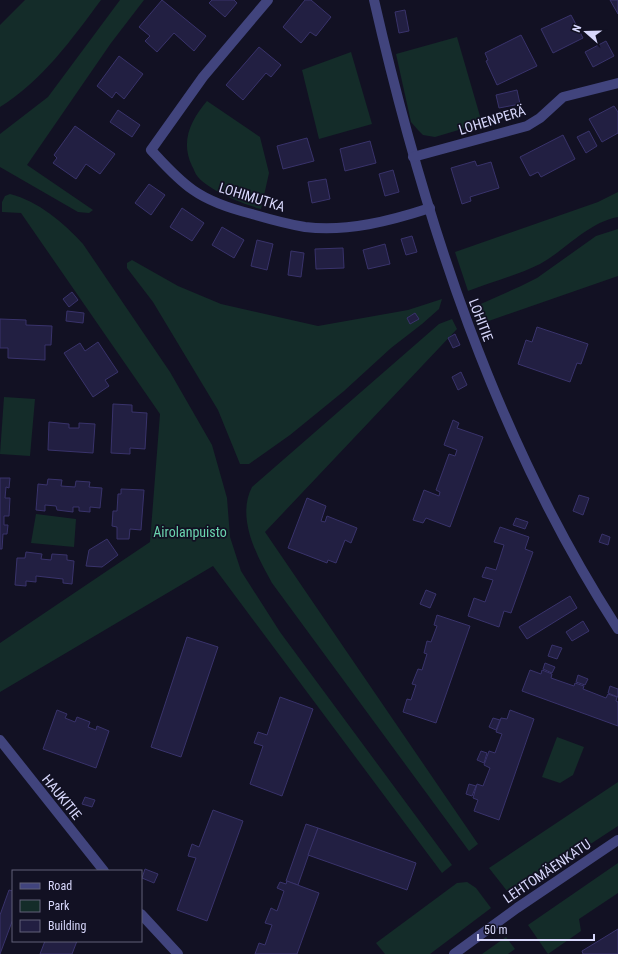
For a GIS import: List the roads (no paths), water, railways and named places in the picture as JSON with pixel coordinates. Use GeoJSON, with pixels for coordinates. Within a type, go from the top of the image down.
{"type":"FeatureCollection","features":[{"type":"Feature","properties":{"kind":"street","name":"LOHIMUTKA"},"geometry":{"type":"LineString","coordinates":[[268,0],[203,77],[151,150],[178,178],[194,191],[213,201],[232,209],[305,227],[349,228],[371,224],[430,208]]}},
{"type":"Feature","properties":{"kind":"street","name":"LOHITIE"},"geometry":{"type":"LineString","coordinates":[[374,0],[413,158],[460,307],[524,459],[573,552],[618,629]]}},
{"type":"Feature","properties":{"kind":"street","name":"LOHENPERÄ"},"geometry":{"type":"LineString","coordinates":[[413,158],[526,126],[540,118],[563,97],[618,83]]}},
{"type":"Feature","properties":{"kind":"street","name":"HAUKITIE"},"geometry":{"type":"LineString","coordinates":[[0,740],[103,870]]}},
{"type":"Feature","properties":{"kind":"street","name":"LEHTOMÄENKATU"},"geometry":{"type":"LineString","coordinates":[[454,954],[517,908],[618,840]]}},
{"type":"Feature","properties":{"kind":"street"},"geometry":{"type":"LineString","coordinates":[[142,915],[178,954]]}},
{"type":"Feature","properties":{"kind":"park label","name":"Airolanpuisto"},"geometry":{"type":"Point","coordinates":[190,532]}}]}
